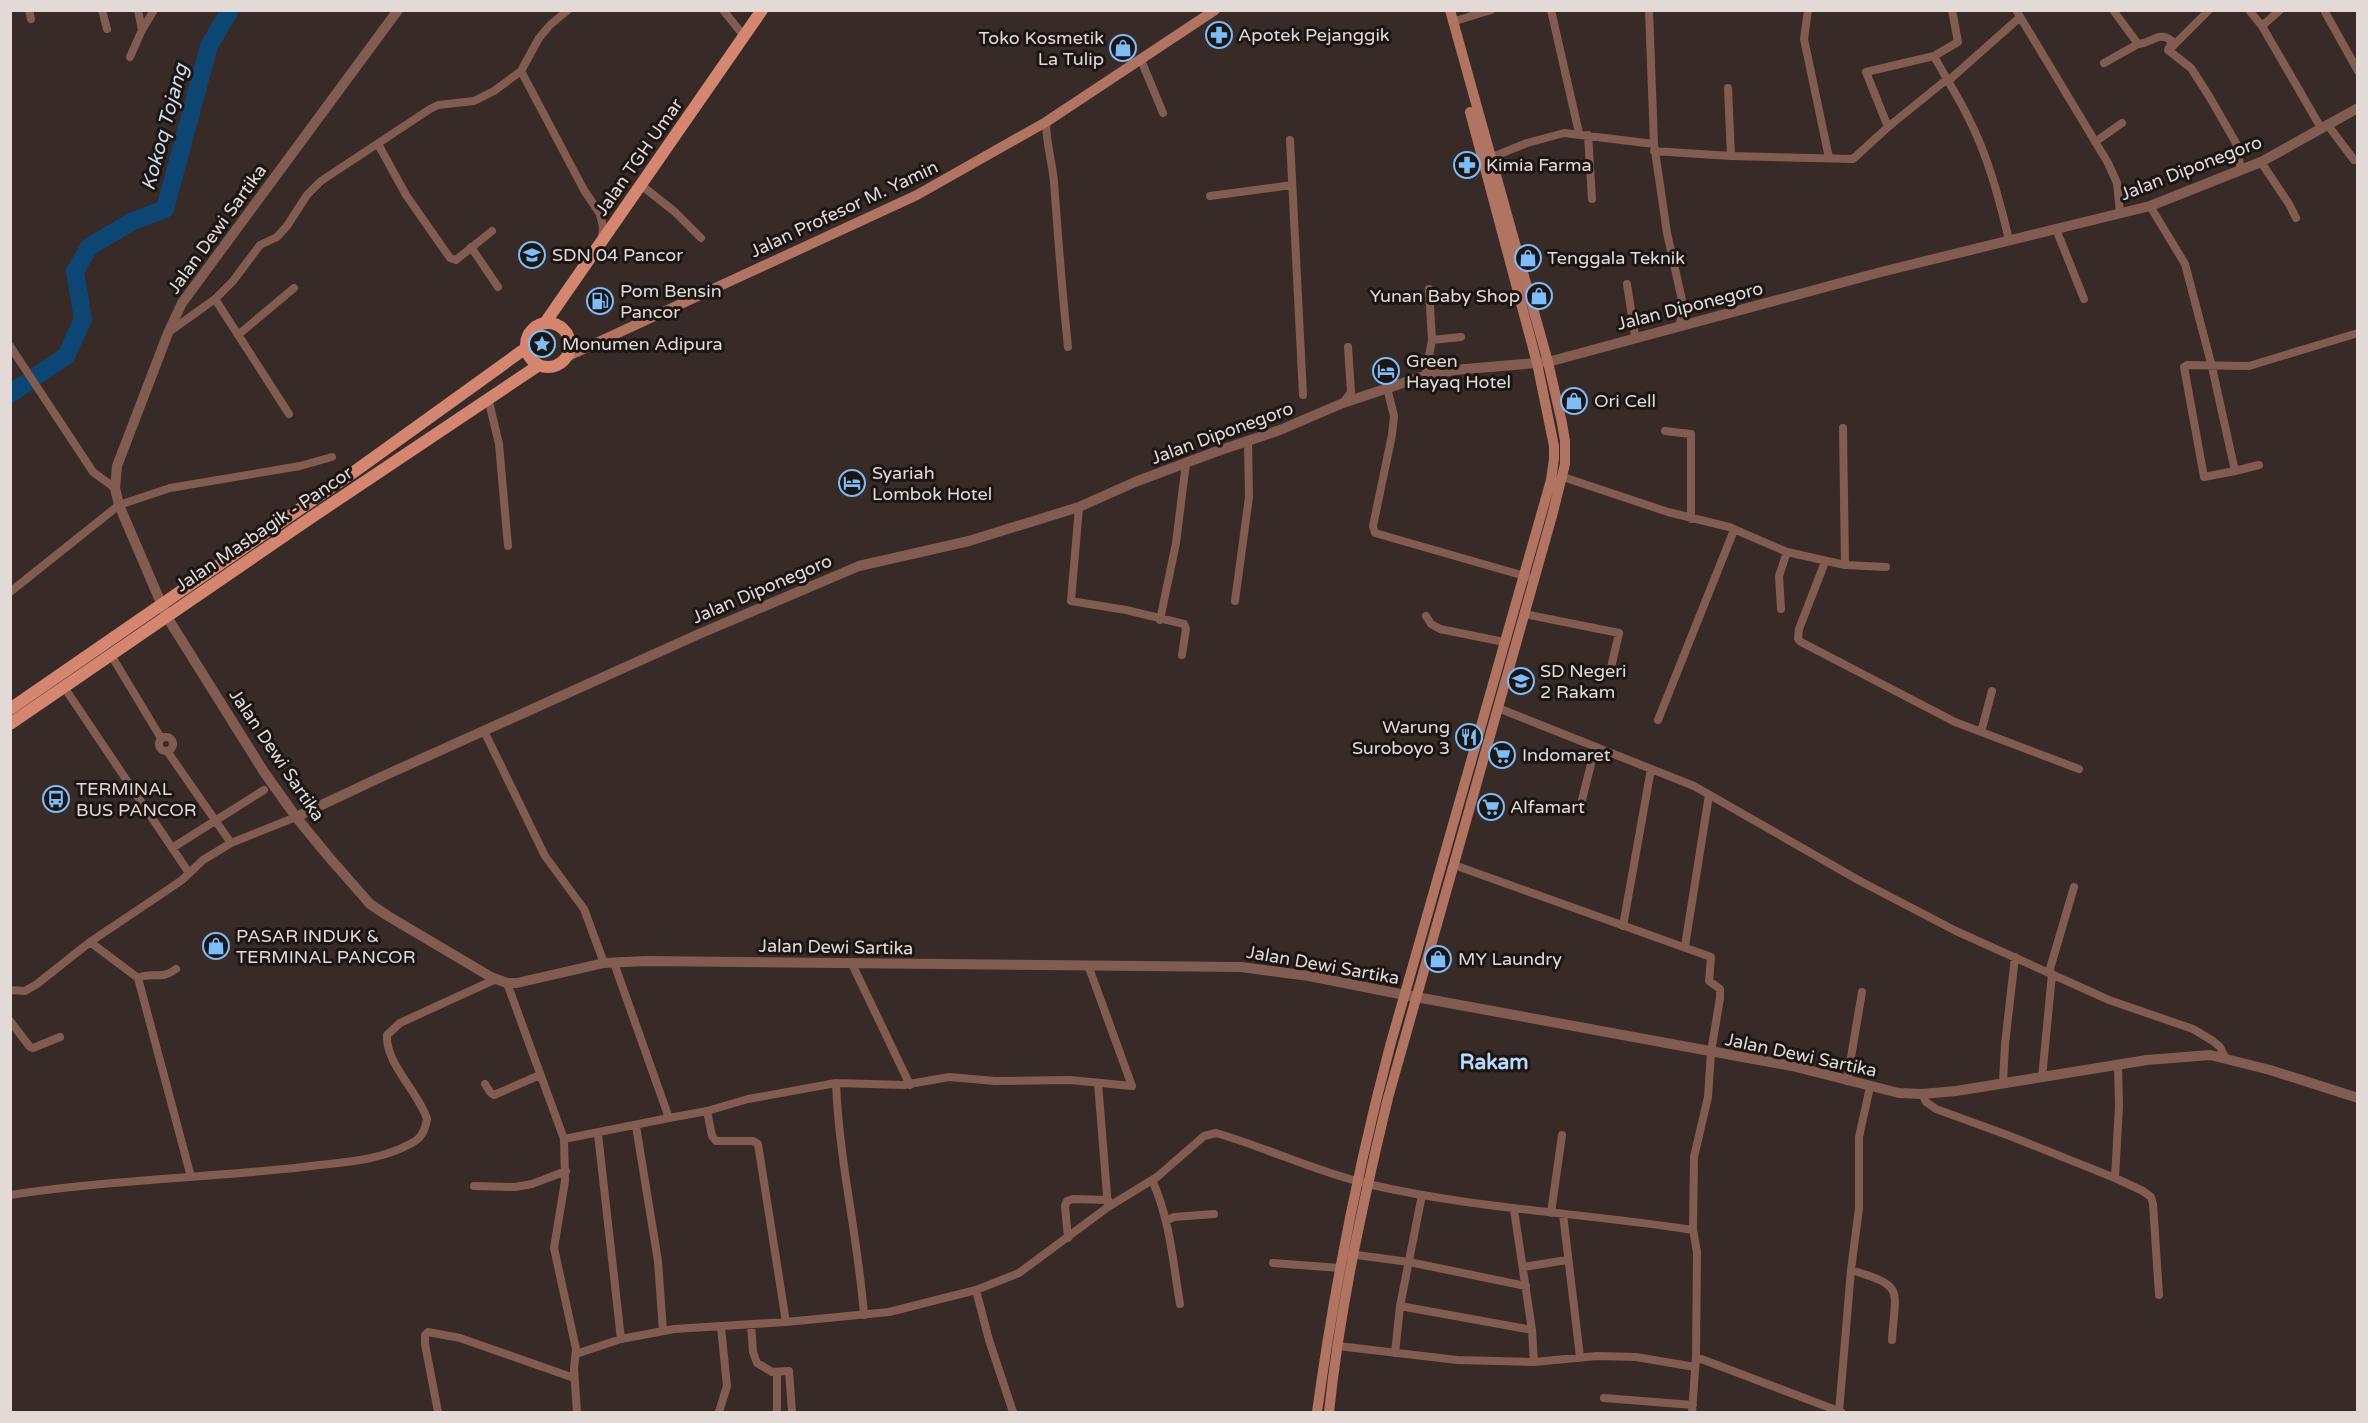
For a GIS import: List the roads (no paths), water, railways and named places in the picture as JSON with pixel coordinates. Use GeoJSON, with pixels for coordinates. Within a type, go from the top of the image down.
{"type":"FeatureCollection","features":[{"type":"Feature","properties":{"kind":"main road","name":"Jalan TGH Umar"},"geometry":{"type":"LineString","coordinates":[[545,323],[762,10]]}},
{"type":"Feature","properties":{"kind":"main road","name":"Jalan Profesor M. Yamin"},"geometry":{"type":"LineString","coordinates":[[566,357],[892,208],[1046,123],[1215,10]]}},
{"type":"Feature","properties":{"kind":"main road"},"geometry":{"type":"LineString","coordinates":[[1317,1413],[1343,1253],[1388,1098],[1411,996],[1524,614],[1528,578],[1554,459],[1542,362],[1490,158],[1448,15]]}},
{"type":"Feature","properties":{"kind":"main road"},"geometry":{"type":"LineString","coordinates":[[1411,996],[1454,865],[1452,852],[1504,642],[1563,477],[1565,441],[1448,15]]}},
{"type":"Feature","properties":{"kind":"main road"},"geometry":{"type":"LineString","coordinates":[[545,323],[557,325],[567,333],[570,345],[562,362],[551,367],[539,365],[532,360],[526,348],[531,332],[545,323]]}},
{"type":"Feature","properties":{"kind":"main road","name":"Jalan Masbagik - Pancor"},"geometry":{"type":"LineString","coordinates":[[10,709],[358,469],[526,348]]}},
{"type":"Feature","properties":{"kind":"main road","name":"Jalan Masbagik - Pancor"},"geometry":{"type":"LineString","coordinates":[[10,724],[539,365]]}},
{"type":"Feature","properties":{"kind":"main road"},"geometry":{"type":"LineString","coordinates":[[1329,1413],[1363,1182]]}},
{"type":"Feature","properties":{"kind":"street"},"geometry":{"type":"LineString","coordinates":[[102,10],[107,29]]}},
{"type":"Feature","properties":{"kind":"street"},"geometry":{"type":"LineString","coordinates":[[138,10],[142,30]]}},
{"type":"Feature","properties":{"kind":"street"},"geometry":{"type":"LineString","coordinates":[[130,57],[153,10]]}},
{"type":"Feature","properties":{"kind":"street","name":"Jalan Dewi Sartika"},"geometry":{"type":"LineString","coordinates":[[398,10],[187,296],[168,333],[117,466],[115,488],[119,505],[150,574],[160,605],[264,772],[296,817],[370,904],[419,936],[496,979],[507,984],[609,963],[654,961],[1204,965],[1261,968],[1792,1066],[1899,1093],[1922,1094],[2192,1056],[2225,1057],[2358,1098]]}},
{"type":"Feature","properties":{"kind":"street"},"geometry":{"type":"LineString","coordinates":[[168,333],[215,299],[233,281],[260,245],[281,232],[313,188],[330,173],[438,105],[467,103],[484,97],[521,71],[539,38],[568,10]]}},
{"type":"Feature","properties":{"kind":"street"},"geometry":{"type":"LineString","coordinates":[[723,10],[744,36]]}},
{"type":"Feature","properties":{"kind":"street"},"geometry":{"type":"LineString","coordinates":[[1448,15],[1491,10]]}},
{"type":"Feature","properties":{"kind":"street"},"geometry":{"type":"LineString","coordinates":[[1551,10],[1583,134],[1592,199]]}},
{"type":"Feature","properties":{"kind":"street"},"geometry":{"type":"LineString","coordinates":[[1649,10],[1654,147],[1674,272],[1684,309],[1679,326]]}},
{"type":"Feature","properties":{"kind":"street"},"geometry":{"type":"LineString","coordinates":[[1808,10],[1804,39],[1830,158]]}},
{"type":"Feature","properties":{"kind":"street"},"geometry":{"type":"LineString","coordinates":[[1888,127],[1866,72],[1934,56],[1958,42],[1952,10]]}},
{"type":"Feature","properties":{"kind":"street"},"geometry":{"type":"LineString","coordinates":[[2113,10],[2138,44]]}},
{"type":"Feature","properties":{"kind":"street"},"geometry":{"type":"LineString","coordinates":[[2168,51],[2209,10]]}},
{"type":"Feature","properties":{"kind":"street"},"geometry":{"type":"LineString","coordinates":[[2249,10],[2262,26],[2324,126],[2354,160]]}},
{"type":"Feature","properties":{"kind":"street"},"geometry":{"type":"LineString","coordinates":[[2262,26],[2280,10]]}},
{"type":"Feature","properties":{"kind":"street"},"geometry":{"type":"LineString","coordinates":[[2325,12],[2358,71]]}},
{"type":"Feature","properties":{"kind":"street"},"geometry":{"type":"LineString","coordinates":[[1490,158],[1551,136],[1583,134],[1654,147],[1731,156],[1853,159],[1888,127],[1946,81],[2017,14],[2095,142],[2117,183],[2120,213]]}},
{"type":"Feature","properties":{"kind":"street"},"geometry":{"type":"LineString","coordinates":[[2104,63],[2138,44],[2142,45],[2163,36],[2172,41],[2168,51]]}},
{"type":"Feature","properties":{"kind":"street"},"geometry":{"type":"LineString","coordinates":[[2168,51],[2191,68],[2209,96],[2236,143],[2241,170]]}},
{"type":"Feature","properties":{"kind":"street"},"geometry":{"type":"LineString","coordinates":[[1934,56],[1946,81],[1968,116],[1986,158],[1995,182],[2009,240]]}},
{"type":"Feature","properties":{"kind":"street"},"geometry":{"type":"LineString","coordinates":[[1141,60],[1163,113]]}},
{"type":"Feature","properties":{"kind":"street"},"geometry":{"type":"LineString","coordinates":[[521,71],[584,190],[600,214],[603,227],[602,242]]}},
{"type":"Feature","properties":{"kind":"street"},"geometry":{"type":"LineString","coordinates":[[1728,88],[1731,156]]}},
{"type":"Feature","properties":{"kind":"street","name":"Jalan Diponegoro"},"geometry":{"type":"LineString","coordinates":[[10,990],[25,991],[37,984],[90,942],[148,903],[203,860],[231,843],[296,817],[699,634],[845,571],[872,561],[969,541],[1079,507],[1134,482],[1319,415],[1343,403],[1425,377],[1454,370],[1542,362],[1881,272],[2150,206],[2260,162],[2358,108]]}},
{"type":"Feature","properties":{"kind":"street"},"geometry":{"type":"LineString","coordinates":[[1046,123],[1068,346]]}},
{"type":"Feature","properties":{"kind":"street"},"geometry":{"type":"LineString","coordinates":[[2095,142],[2122,123]]}},
{"type":"Feature","properties":{"kind":"street"},"geometry":{"type":"LineString","coordinates":[[1290,140],[1303,395]]}},
{"type":"Feature","properties":{"kind":"street"},"geometry":{"type":"LineString","coordinates":[[378,144],[406,195],[450,258],[456,260],[492,231]]}},
{"type":"Feature","properties":{"kind":"street"},"geometry":{"type":"LineString","coordinates":[[2260,162],[2296,218]]}},
{"type":"Feature","properties":{"kind":"street"},"geometry":{"type":"LineString","coordinates":[[1210,196],[1292,184]]}},
{"type":"Feature","properties":{"kind":"street"},"geometry":{"type":"LineString","coordinates":[[641,185],[675,212],[702,238]]}},
{"type":"Feature","properties":{"kind":"street"},"geometry":{"type":"LineString","coordinates":[[2150,206],[2185,264],[2212,366],[2235,471]]}},
{"type":"Feature","properties":{"kind":"street"},"geometry":{"type":"LineString","coordinates":[[2056,229],[2084,298]]}},
{"type":"Feature","properties":{"kind":"street"},"geometry":{"type":"LineString","coordinates":[[471,247],[498,287]]}},
{"type":"Feature","properties":{"kind":"street"},"geometry":{"type":"LineString","coordinates":[[1627,284],[1635,336]]}},
{"type":"Feature","properties":{"kind":"street"},"geometry":{"type":"LineString","coordinates":[[238,335],[294,288]]}},
{"type":"Feature","properties":{"kind":"street"},"geometry":{"type":"LineString","coordinates":[[1425,377],[1432,340],[1429,289]]}},
{"type":"Feature","properties":{"kind":"street"},"geometry":{"type":"LineString","coordinates":[[215,299],[289,414]]}},
{"type":"Feature","properties":{"kind":"street"},"geometry":{"type":"LineString","coordinates":[[2259,465],[2206,477],[2202,473],[2184,368],[2187,365],[2249,366],[2358,333]]}},
{"type":"Feature","properties":{"kind":"street"},"geometry":{"type":"LineString","coordinates":[[1432,340],[1461,337]]}},
{"type":"Feature","properties":{"kind":"street"},"geometry":{"type":"LineString","coordinates":[[10,346],[93,472],[115,488]]}},
{"type":"Feature","properties":{"kind":"street"},"geometry":{"type":"LineString","coordinates":[[1343,403],[1351,392],[1348,347]]}},
{"type":"Feature","properties":{"kind":"street"},"geometry":{"type":"LineString","coordinates":[[1387,388],[1394,416],[1373,530],[1378,534],[1528,578]]}},
{"type":"Feature","properties":{"kind":"street"},"geometry":{"type":"LineString","coordinates":[[488,398],[499,444],[508,546]]}},
{"type":"Feature","properties":{"kind":"street"},"geometry":{"type":"LineString","coordinates":[[1843,428],[1845,565]]}},
{"type":"Feature","properties":{"kind":"street"},"geometry":{"type":"LineString","coordinates":[[1665,430],[1691,434],[1690,519]]}},
{"type":"Feature","properties":{"kind":"street"},"geometry":{"type":"LineString","coordinates":[[1235,601],[1249,497],[1248,441]]}},
{"type":"Feature","properties":{"kind":"street"},"geometry":{"type":"LineString","coordinates":[[10,592],[119,505],[170,488],[300,466],[332,457]]}},
{"type":"Feature","properties":{"kind":"street"},"geometry":{"type":"LineString","coordinates":[[1160,620],[1176,543],[1186,463]]}},
{"type":"Feature","properties":{"kind":"street"},"geometry":{"type":"LineString","coordinates":[[1563,477],[1690,519],[1734,530],[1787,552],[1825,562],[1886,567]]}},
{"type":"Feature","properties":{"kind":"street"},"geometry":{"type":"LineString","coordinates":[[1079,507],[1071,602],[1126,610],[1186,626],[1182,655]]}},
{"type":"Feature","properties":{"kind":"street"},"geometry":{"type":"LineString","coordinates":[[1658,720],[1734,530]]}},
{"type":"Feature","properties":{"kind":"street"},"geometry":{"type":"LineString","coordinates":[[1781,609],[1779,576],[1787,552]]}},
{"type":"Feature","properties":{"kind":"street"},"geometry":{"type":"LineString","coordinates":[[1825,562],[1799,629],[1799,640],[1915,703],[1981,732],[2079,769]]}},
{"type":"Feature","properties":{"kind":"street"},"geometry":{"type":"LineString","coordinates":[[1524,614],[1619,633],[1609,676]]}},
{"type":"Feature","properties":{"kind":"street"},"geometry":{"type":"LineString","coordinates":[[1426,616],[1431,624],[1440,628],[1504,642]]}},
{"type":"Feature","properties":{"kind":"street"},"geometry":{"type":"LineString","coordinates":[[111,655],[161,738],[167,736],[172,740],[172,747],[167,751],[231,843]]}},
{"type":"Feature","properties":{"kind":"street"},"geometry":{"type":"LineString","coordinates":[[64,687],[189,873]]}},
{"type":"Feature","properties":{"kind":"street"},"geometry":{"type":"LineString","coordinates":[[1981,732],[1992,692]]}},
{"type":"Feature","properties":{"kind":"street"},"geometry":{"type":"LineString","coordinates":[[1498,708],[1595,748],[1679,779],[1860,881],[1956,931],[2120,1005],[2193,1029],[2220,1047],[2225,1057]]}},
{"type":"Feature","properties":{"kind":"street"},"geometry":{"type":"LineString","coordinates":[[484,731],[545,856],[584,909],[609,963],[669,1118]]}},
{"type":"Feature","properties":{"kind":"street"},"geometry":{"type":"LineString","coordinates":[[1582,800],[1595,748]]}},
{"type":"Feature","properties":{"kind":"street"},"geometry":{"type":"LineString","coordinates":[[1623,926],[1651,769]]}},
{"type":"Feature","properties":{"kind":"street"},"geometry":{"type":"LineString","coordinates":[[172,848],[217,822],[264,790]]}},
{"type":"Feature","properties":{"kind":"street"},"geometry":{"type":"LineString","coordinates":[[1685,946],[1709,795]]}},
{"type":"Feature","properties":{"kind":"street"},"geometry":{"type":"LineString","coordinates":[[1454,865],[1711,957],[1709,981],[1721,991],[1711,1052],[1708,1097],[1694,1157],[1693,1230],[1697,1252],[1693,1408],[1604,1398]]}},
{"type":"Feature","properties":{"kind":"street"},"geometry":{"type":"LineString","coordinates":[[2042,1078],[2050,973],[2074,887]]}},
{"type":"Feature","properties":{"kind":"street"},"geometry":{"type":"LineString","coordinates":[[90,942],[138,978],[191,1177]]}},
{"type":"Feature","properties":{"kind":"street"},"geometry":{"type":"LineString","coordinates":[[2003,1083],[2014,957]]}},
{"type":"Feature","properties":{"kind":"street"},"geometry":{"type":"LineString","coordinates":[[852,964],[910,1085]]}},
{"type":"Feature","properties":{"kind":"street"},"geometry":{"type":"LineString","coordinates":[[564,1139],[707,1111],[748,1099],[836,1083],[910,1085],[949,1077],[995,1081],[1070,1080],[1132,1086],[1088,965]]}},
{"type":"Feature","properties":{"kind":"street"},"geometry":{"type":"LineString","coordinates":[[138,978],[150,975],[160,977],[176,969]]}},
{"type":"Feature","properties":{"kind":"street"},"geometry":{"type":"LineString","coordinates":[[10,1195],[66,1186],[233,1175],[365,1160],[384,1155],[417,1141],[423,1135],[428,1119],[396,1065],[387,1035],[400,1023],[496,979]]}},
{"type":"Feature","properties":{"kind":"street"},"geometry":{"type":"LineString","coordinates":[[507,984],[564,1139],[566,1171],[554,1248],[576,1354],[574,1378],[577,1413]]}},
{"type":"Feature","properties":{"kind":"street"},"geometry":{"type":"LineString","coordinates":[[1847,1081],[1862,993]]}},
{"type":"Feature","properties":{"kind":"street"},"geometry":{"type":"LineString","coordinates":[[10,1021],[30,1047],[60,1037]]}},
{"type":"Feature","properties":{"kind":"street"},"geometry":{"type":"LineString","coordinates":[[2115,1178],[2119,1106],[2118,1065]]}},
{"type":"Feature","properties":{"kind":"street"},"geometry":{"type":"LineString","coordinates":[[485,1084],[494,1095],[540,1075]]}},
{"type":"Feature","properties":{"kind":"street"},"geometry":{"type":"LineString","coordinates":[[836,1083],[839,1142],[858,1256],[864,1315]]}},
{"type":"Feature","properties":{"kind":"street"},"geometry":{"type":"LineString","coordinates":[[1098,1083],[1108,1203]]}},
{"type":"Feature","properties":{"kind":"street"},"geometry":{"type":"LineString","coordinates":[[1696,1357],[1836,1412],[1859,1208],[1859,1137],[1870,1087]]}},
{"type":"Feature","properties":{"kind":"street"},"geometry":{"type":"LineString","coordinates":[[1922,1094],[1926,1102],[1945,1113],[2115,1178],[2151,1197],[2155,1216],[2159,1295]]}},
{"type":"Feature","properties":{"kind":"street"},"geometry":{"type":"LineString","coordinates":[[707,1111],[712,1136],[716,1141],[753,1141],[758,1144],[786,1322]]}},
{"type":"Feature","properties":{"kind":"street"},"geometry":{"type":"LineString","coordinates":[[636,1126],[658,1261],[663,1331]]}},
{"type":"Feature","properties":{"kind":"street"},"geometry":{"type":"LineString","coordinates":[[576,1354],[621,1339],[663,1331],[889,1312],[976,1290],[1019,1273],[1068,1238],[1108,1203],[1152,1180],[1204,1136],[1212,1132],[1363,1182],[1422,1195],[1514,1210],[1693,1230]]}},
{"type":"Feature","properties":{"kind":"street"},"geometry":{"type":"LineString","coordinates":[[598,1134],[621,1339]]}},
{"type":"Feature","properties":{"kind":"street"},"geometry":{"type":"LineString","coordinates":[[1551,1213],[1562,1135]]}},
{"type":"Feature","properties":{"kind":"street"},"geometry":{"type":"LineString","coordinates":[[474,1186],[532,1185],[566,1171]]}},
{"type":"Feature","properties":{"kind":"street"},"geometry":{"type":"LineString","coordinates":[[1152,1180],[1160,1197],[1166,1221],[1180,1304]]}},
{"type":"Feature","properties":{"kind":"street"},"geometry":{"type":"LineString","coordinates":[[1395,1353],[1400,1306],[1422,1195]]}},
{"type":"Feature","properties":{"kind":"street"},"geometry":{"type":"LineString","coordinates":[[1068,1238],[1065,1206],[1067,1201],[1073,1199],[1108,1203]]}},
{"type":"Feature","properties":{"kind":"street"},"geometry":{"type":"LineString","coordinates":[[1514,1210],[1532,1330],[1534,1362]]}},
{"type":"Feature","properties":{"kind":"street"},"geometry":{"type":"LineString","coordinates":[[1166,1221],[1173,1217],[1214,1214]]}},
{"type":"Feature","properties":{"kind":"street"},"geometry":{"type":"LineString","coordinates":[[1563,1214],[1581,1357]]}},
{"type":"Feature","properties":{"kind":"street"},"geometry":{"type":"LineString","coordinates":[[1343,1253],[1408,1262],[1526,1286]]}},
{"type":"Feature","properties":{"kind":"street"},"geometry":{"type":"LineString","coordinates":[[1523,1267],[1567,1260]]}},
{"type":"Feature","properties":{"kind":"street"},"geometry":{"type":"LineString","coordinates":[[1273,1263],[1340,1268]]}},
{"type":"Feature","properties":{"kind":"street"},"geometry":{"type":"LineString","coordinates":[[1851,1270],[1875,1277],[1892,1287],[1896,1294],[1892,1340]]}},
{"type":"Feature","properties":{"kind":"street"},"geometry":{"type":"LineString","coordinates":[[976,1290],[989,1340],[1013,1413]]}},
{"type":"Feature","properties":{"kind":"street"},"geometry":{"type":"LineString","coordinates":[[1400,1306],[1532,1330]]}},
{"type":"Feature","properties":{"kind":"street"},"geometry":{"type":"LineString","coordinates":[[751,1324],[753,1352],[757,1364],[777,1372],[789,1371],[792,1413]]}},
{"type":"Feature","properties":{"kind":"street"},"geometry":{"type":"LineString","coordinates":[[719,1413],[726,1396],[727,1381],[721,1326]]}},
{"type":"Feature","properties":{"kind":"street"},"geometry":{"type":"LineString","coordinates":[[438,1413],[425,1344],[425,1335],[428,1332],[460,1338],[574,1378]]}},
{"type":"Feature","properties":{"kind":"street"},"geometry":{"type":"LineString","coordinates":[[1338,1346],[1457,1360],[1534,1362],[1581,1357],[1636,1357],[1695,1367]]}},
{"type":"Feature","properties":{"kind":"street"},"geometry":{"type":"LineString","coordinates":[[777,1372],[777,1413]]}},
{"type":"Feature","properties":{"kind":"waterway","name":"Kokoq Tojang"},"geometry":{"type":"LineString","coordinates":[[10,394],[66,356],[83,319],[75,271],[89,247],[131,222],[165,209],[209,46],[230,10]]}},
{"type":"Feature","properties":{"kind":"place","name":"Apotek Pejanggik"},"geometry":{"type":"Point","coordinates":[1219,35]}},
{"type":"Feature","properties":{"kind":"place","name":"Toko Kosmetik La Tulip"},"geometry":{"type":"Point","coordinates":[1123,48]}},
{"type":"Feature","properties":{"kind":"place","name":"Kimia Farma"},"geometry":{"type":"Point","coordinates":[1467,165]}},
{"type":"Feature","properties":{"kind":"place","name":"SDN 04 Pancor"},"geometry":{"type":"Point","coordinates":[532,255]}},
{"type":"Feature","properties":{"kind":"place","name":"Tenggala Teknik"},"geometry":{"type":"Point","coordinates":[1528,258]}},
{"type":"Feature","properties":{"kind":"place","name":"Yunan Baby Shop"},"geometry":{"type":"Point","coordinates":[1539,296]}},
{"type":"Feature","properties":{"kind":"place","name":"Pom Bensin Pancor"},"geometry":{"type":"Point","coordinates":[600,301]}},
{"type":"Feature","properties":{"kind":"place","name":"Monumen Adipura"},"geometry":{"type":"Point","coordinates":[542,344]}},
{"type":"Feature","properties":{"kind":"place","name":"Green Hayaq Hotel"},"geometry":{"type":"Point","coordinates":[1386,371]}},
{"type":"Feature","properties":{"kind":"place","name":"Ori Cell"},"geometry":{"type":"Point","coordinates":[1574,401]}},
{"type":"Feature","properties":{"kind":"place","name":"Syariah Lombok Hotel"},"geometry":{"type":"Point","coordinates":[852,483]}},
{"type":"Feature","properties":{"kind":"place","name":"SD Negeri 2 Rakam"},"geometry":{"type":"Point","coordinates":[1521,681]}},
{"type":"Feature","properties":{"kind":"place","name":"Warung Suroboyo 3"},"geometry":{"type":"Point","coordinates":[1469,737]}},
{"type":"Feature","properties":{"kind":"place","name":"Indomaret"},"geometry":{"type":"Point","coordinates":[1502,755]}},
{"type":"Feature","properties":{"kind":"place","name":"TERMINAL BUS PANCOR"},"geometry":{"type":"Point","coordinates":[56,799]}},
{"type":"Feature","properties":{"kind":"place","name":"Alfamart"},"geometry":{"type":"Point","coordinates":[1491,807]}},
{"type":"Feature","properties":{"kind":"place","name":"PASAR INDUK & TERMINAL PANCOR"},"geometry":{"type":"Point","coordinates":[216,946]}},
{"type":"Feature","properties":{"kind":"place","name":"MY Laundry"},"geometry":{"type":"Point","coordinates":[1438,959]}},
{"type":"Feature","properties":{"kind":"district","name":"Rakam"},"geometry":{"type":"Point","coordinates":[1494,1062]}}]}
